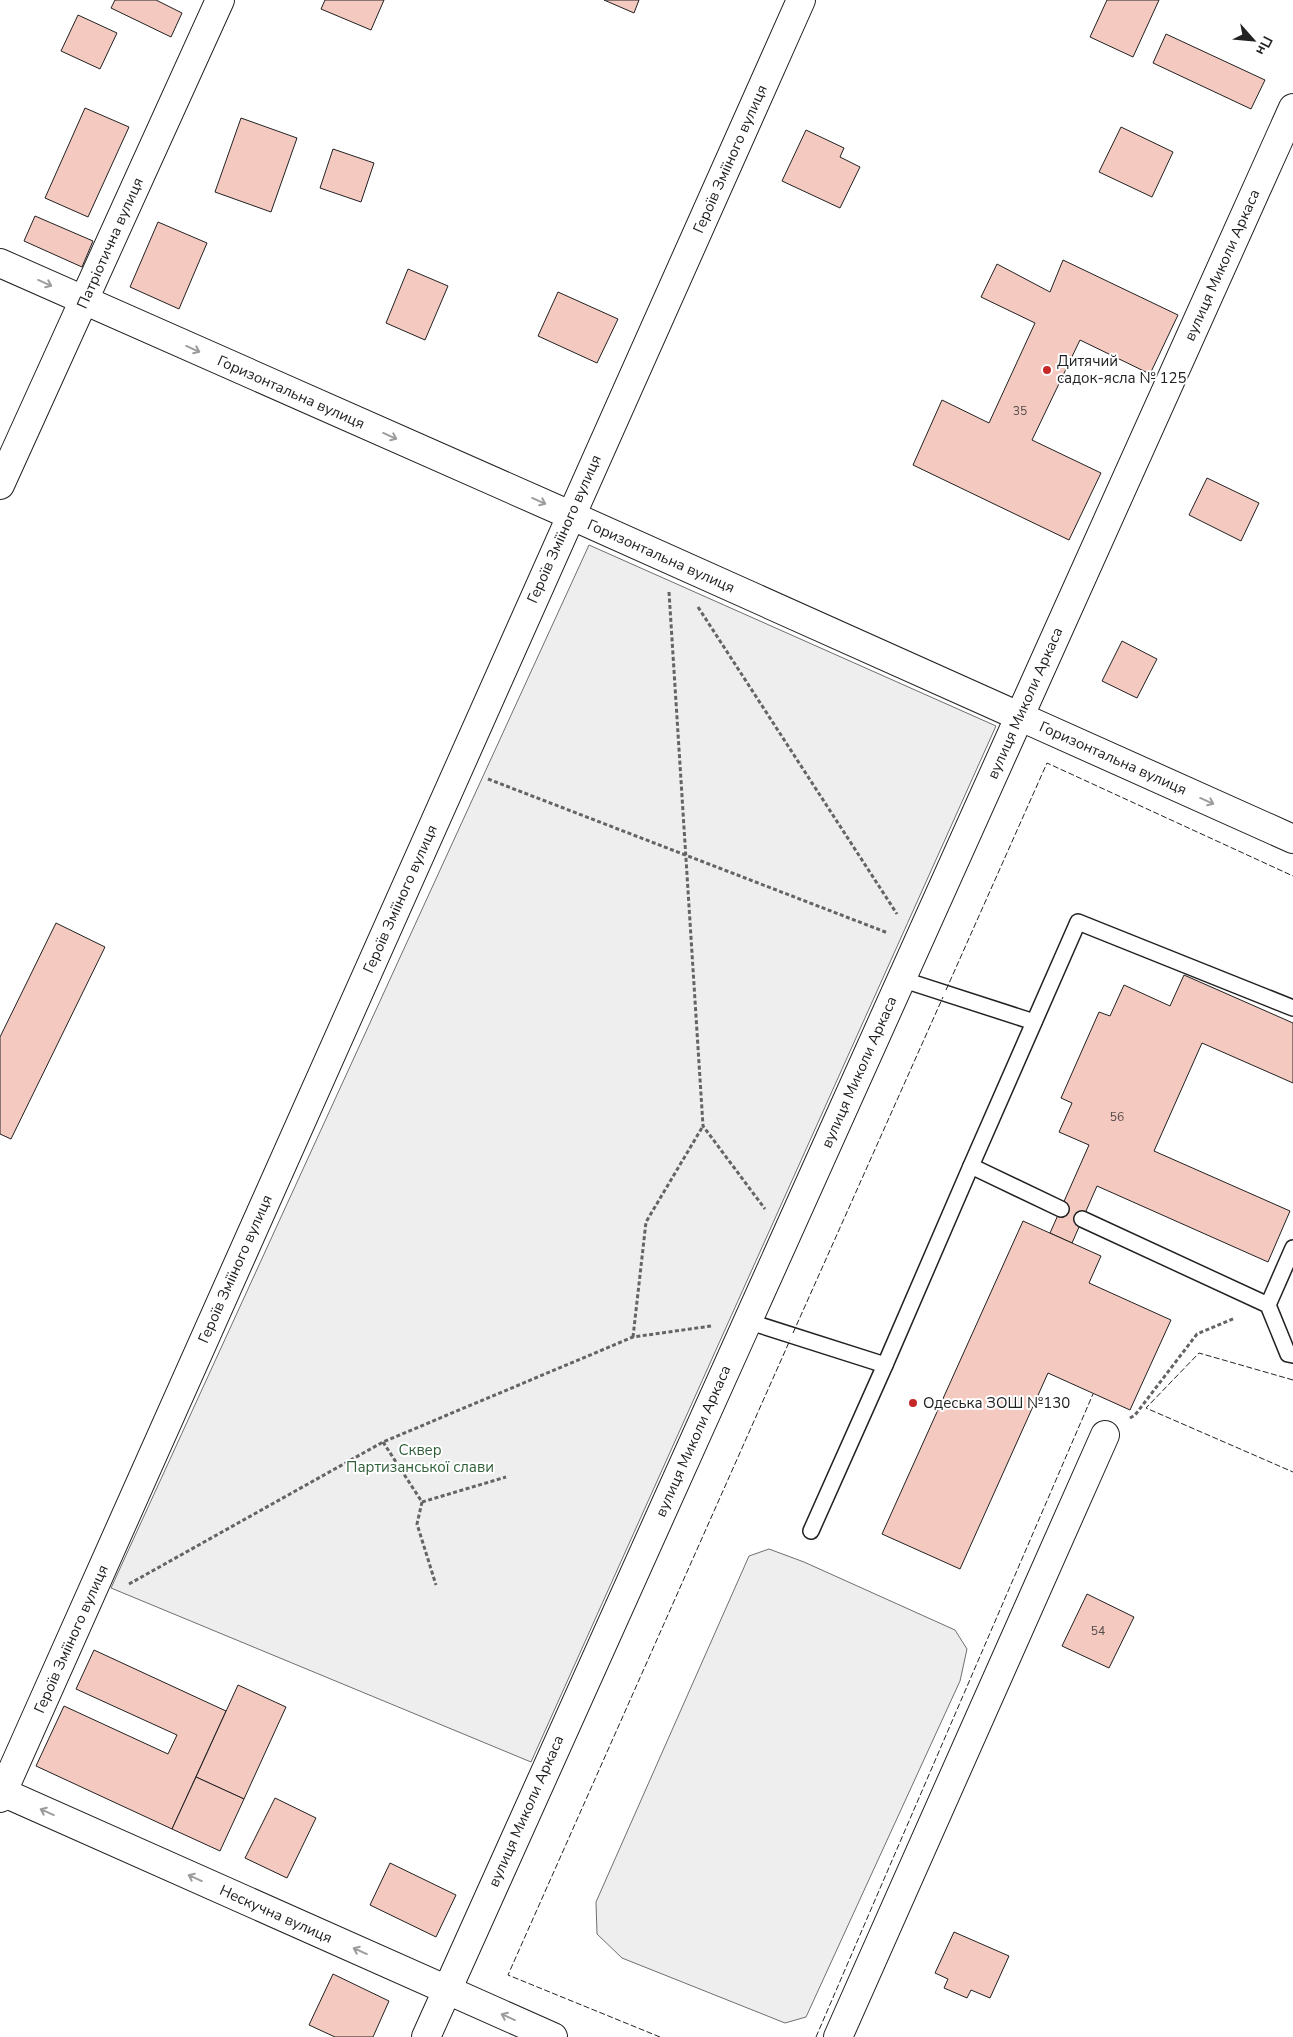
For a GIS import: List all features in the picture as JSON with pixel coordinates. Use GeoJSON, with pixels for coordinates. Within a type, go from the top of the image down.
{"type":"FeatureCollection","features":[{"type":"Feature","properties":{"kind":"street","name":"Патріотична вулиця"},"geometry":{"type":"LineString","coordinates":[[0,486],[220,0]]}},
{"type":"Feature","properties":{"kind":"street","name":"Героїв Зміїного вулиця"},"geometry":{"type":"LineString","coordinates":[[1,1794],[801,0]]}},
{"type":"Feature","properties":{"kind":"street","name":"вулиця Миколи Аркаса"},"geometry":{"type":"LineString","coordinates":[[426,2037],[1293,108]]}},
{"type":"Feature","properties":{"kind":"street","name":"Горизонтальна вулиця"},"geometry":{"type":"LineString","coordinates":[[0,263],[570,515],[1293,839]]}},
{"type":"Feature","properties":{"kind":"street"},"geometry":{"type":"LineString","coordinates":[[838,2037],[1105,1435]]}},
{"type":"Feature","properties":{"kind":"street","name":"Нескучна вулиця"},"geometry":{"type":"LineString","coordinates":[[1,1794],[553,2037]]}},
{"type":"Feature","properties":{"kind":"lane"},"geometry":{"type":"LineString","coordinates":[[811,1531],[1078,922],[1293,1008]]}},
{"type":"Feature","properties":{"kind":"lane"},"geometry":{"type":"LineString","coordinates":[[900,979],[1034,1022]]}},
{"type":"Feature","properties":{"kind":"lane"},"geometry":{"type":"LineString","coordinates":[[971,1166],[1061,1209]]}},
{"type":"Feature","properties":{"kind":"lane"},"geometry":{"type":"LineString","coordinates":[[1082,1219],[1268,1305],[1288,1354],[1293,1355]]}},
{"type":"Feature","properties":{"kind":"lane"},"geometry":{"type":"LineString","coordinates":[[1268,1305],[1293,1248]]}},
{"type":"Feature","properties":{"kind":"lane"},"geometry":{"type":"LineString","coordinates":[[747,1321],[885,1365]]}},
{"type":"Feature","properties":{"kind":"path"},"geometry":{"type":"LineString","coordinates":[[667,560],[703,1126],[785,1236]]}},
{"type":"Feature","properties":{"kind":"path"},"geometry":{"type":"LineString","coordinates":[[694,602],[917,944]]}},
{"type":"Feature","properties":{"kind":"path"},"geometry":{"type":"LineString","coordinates":[[458,768],[917,944]]}},
{"type":"Feature","properties":{"kind":"path"},"geometry":{"type":"LineString","coordinates":[[633,1337],[646,1222],[703,1126]]}},
{"type":"Feature","properties":{"kind":"path"},"geometry":{"type":"LineString","coordinates":[[1105,1435],[1135,1415],[1197,1334],[1268,1305]]}},
{"type":"Feature","properties":{"kind":"path"},"geometry":{"type":"LineString","coordinates":[[127,1585],[383,1442],[633,1337],[747,1321]]}},
{"type":"Feature","properties":{"kind":"path"},"geometry":{"type":"LineString","coordinates":[[383,1442],[422,1502],[417,1524],[436,1584]]}},
{"type":"Feature","properties":{"kind":"path"},"geometry":{"type":"LineString","coordinates":[[422,1502],[506,1477]]}},
{"type":"Feature","properties":{"kind":"green space","name":"Сквер Партизанської слави"},"geometry":{"type":"Polygon","coordinates":[[[589,545],[996,726],[531,1762],[111,1588],[589,545]]]}},
{"type":"Feature","properties":{"kind":"green space"},"geometry":{"type":"Polygon","coordinates":[[[769,1549],[804,1562],[955,1630],[967,1649],[960,1681],[806,2017],[785,2023],[622,1958],[597,1934],[596,1902],[749,1556],[769,1549]]]}},
{"type":"Feature","properties":{"kind":"building"},"geometry":{"type":"Polygon","coordinates":[[[115,0],[156,0],[182,13],[171,37],[111,8],[115,0]]]}},
{"type":"Feature","properties":{"kind":"building"},"geometry":{"type":"Polygon","coordinates":[[[325,0],[384,0],[371,30],[321,9],[325,0]]]}},
{"type":"Feature","properties":{"kind":"building"},"geometry":{"type":"Polygon","coordinates":[[[604,0],[639,0],[634,13],[604,0]]]}},
{"type":"Feature","properties":{"kind":"building"},"geometry":{"type":"Polygon","coordinates":[[[1107,0],[1159,0],[1133,57],[1090,37],[1107,0]]]}},
{"type":"Feature","properties":{"kind":"building"},"geometry":{"type":"Polygon","coordinates":[[[78,15],[117,33],[100,69],[61,51],[78,15]]]}},
{"type":"Feature","properties":{"kind":"building"},"geometry":{"type":"Polygon","coordinates":[[[1166,34],[1265,80],[1251,109],[1153,63],[1166,34]]]}},
{"type":"Feature","properties":{"kind":"building"},"geometry":{"type":"Polygon","coordinates":[[[85,108],[129,127],[88,217],[45,198],[85,108]]]}},
{"type":"Feature","properties":{"kind":"building"},"geometry":{"type":"Polygon","coordinates":[[[241,118],[297,138],[271,212],[215,192],[241,118]]]}},
{"type":"Feature","properties":{"kind":"building"},"geometry":{"type":"Polygon","coordinates":[[[1121,127],[1173,152],[1152,197],[1099,172],[1121,127]]]}},
{"type":"Feature","properties":{"kind":"building"},"geometry":{"type":"Polygon","coordinates":[[[806,130],[844,148],[840,157],[860,167],[840,208],[782,181],[806,130]]]}},
{"type":"Feature","properties":{"kind":"building"},"geometry":{"type":"Polygon","coordinates":[[[333,149],[374,163],[361,202],[320,188],[333,149]]]}},
{"type":"Feature","properties":{"kind":"building"},"geometry":{"type":"Polygon","coordinates":[[[35,216],[93,241],[82,267],[24,241],[35,216]]]}},
{"type":"Feature","properties":{"kind":"building"},"geometry":{"type":"Polygon","coordinates":[[[158,222],[207,243],[179,309],[130,287],[158,222]]]}},
{"type":"Feature","properties":{"kind":"building"},"geometry":{"type":"Polygon","coordinates":[[[1063,260],[1178,315],[1150,374],[1080,340],[1032,440],[1101,473],[1069,540],[913,465],[942,400],[989,423],[1035,323],[981,297],[997,264],[1050,292],[1063,260]]]}},
{"type":"Feature","properties":{"kind":"building"},"geometry":{"type":"Polygon","coordinates":[[[408,269],[448,286],[425,340],[386,323],[408,269]]]}},
{"type":"Feature","properties":{"kind":"building"},"geometry":{"type":"Polygon","coordinates":[[[558,292],[618,319],[597,363],[538,336],[558,292]]]}},
{"type":"Feature","properties":{"kind":"building"},"geometry":{"type":"Polygon","coordinates":[[[1207,478],[1259,503],[1241,541],[1189,515],[1207,478]]]}},
{"type":"Feature","properties":{"kind":"building"},"geometry":{"type":"Polygon","coordinates":[[[1122,641],[1157,659],[1137,698],[1102,681],[1122,641]]]}},
{"type":"Feature","properties":{"kind":"building"},"geometry":{"type":"Polygon","coordinates":[[[56,923],[105,947],[11,1139],[0,1134],[0,1037],[56,923]]]}},
{"type":"Feature","properties":{"kind":"building"},"geometry":{"type":"Polygon","coordinates":[[[1184,975],[1293,1023],[1293,1083],[1202,1043],[1154,1151],[1290,1211],[1268,1262],[1097,1186],[1072,1243],[1050,1233],[1089,1145],[1059,1132],[1072,1103],[1061,1098],[1099,1012],[1110,1016],[1124,985],[1170,1006],[1184,975]]]}},
{"type":"Feature","properties":{"kind":"building"},"geometry":{"type":"Polygon","coordinates":[[[1023,1221],[1101,1256],[1089,1283],[1171,1320],[1130,1410],[1048,1373],[960,1569],[882,1534],[1023,1221]]]}},
{"type":"Feature","properties":{"kind":"building"},"geometry":{"type":"Polygon","coordinates":[[[1087,1594],[1134,1617],[1109,1668],[1062,1646],[1087,1594]]]}},
{"type":"Feature","properties":{"kind":"building"},"geometry":{"type":"Polygon","coordinates":[[[94,1650],[226,1711],[172,1829],[36,1766],[64,1706],[168,1754],[177,1735],[76,1689],[94,1650]]]}},
{"type":"Feature","properties":{"kind":"building"},"geometry":{"type":"Polygon","coordinates":[[[238,1685],[286,1707],[244,1799],[196,1777],[238,1685]]]}},
{"type":"Feature","properties":{"kind":"building"},"geometry":{"type":"Polygon","coordinates":[[[196,1777],[244,1799],[220,1851],[172,1829],[196,1777]]]}},
{"type":"Feature","properties":{"kind":"building"},"geometry":{"type":"Polygon","coordinates":[[[275,1798],[316,1818],[287,1878],[245,1858],[275,1798]]]}},
{"type":"Feature","properties":{"kind":"building"},"geometry":{"type":"Polygon","coordinates":[[[390,1863],[456,1895],[436,1937],[370,1905],[390,1863]]]}},
{"type":"Feature","properties":{"kind":"building"},"geometry":{"type":"Polygon","coordinates":[[[954,1932],[1009,1956],[990,1998],[971,1990],[967,1998],[944,1988],[948,1979],[935,1973],[954,1932]]]}},
{"type":"Feature","properties":{"kind":"building"},"geometry":{"type":"Polygon","coordinates":[[[333,1974],[389,2001],[373,2037],[335,2037],[309,2025],[333,1974]]]}},
{"type":"Feature","properties":{"kind":"fence"},"geometry":{"type":"LineString","coordinates":[[946,990],[1047,763],[1293,876]]}},
{"type":"Feature","properties":{"kind":"fence"},"geometry":{"type":"LineString","coordinates":[[793,1333],[943,997]]}},
{"type":"Feature","properties":{"kind":"fence"},"geometry":{"type":"LineString","coordinates":[[660,2037],[508,1975],[790,1340]]}},
{"type":"Feature","properties":{"kind":"fence"},"geometry":{"type":"LineString","coordinates":[[1293,1380],[1199,1353],[1146,1408],[1293,1472]]}},
{"type":"Feature","properties":{"kind":"fence"},"geometry":{"type":"LineString","coordinates":[[816,2037],[1093,1394]]}},
{"type":"Feature","properties":{"kind":"place","name":"Дитячий садок-ясла № 125"},"geometry":{"type":"Point","coordinates":[1047,370]}},
{"type":"Feature","properties":{"kind":"place","name":"Одеська ЗОШ №130"},"geometry":{"type":"Point","coordinates":[913,1403]}}]}
